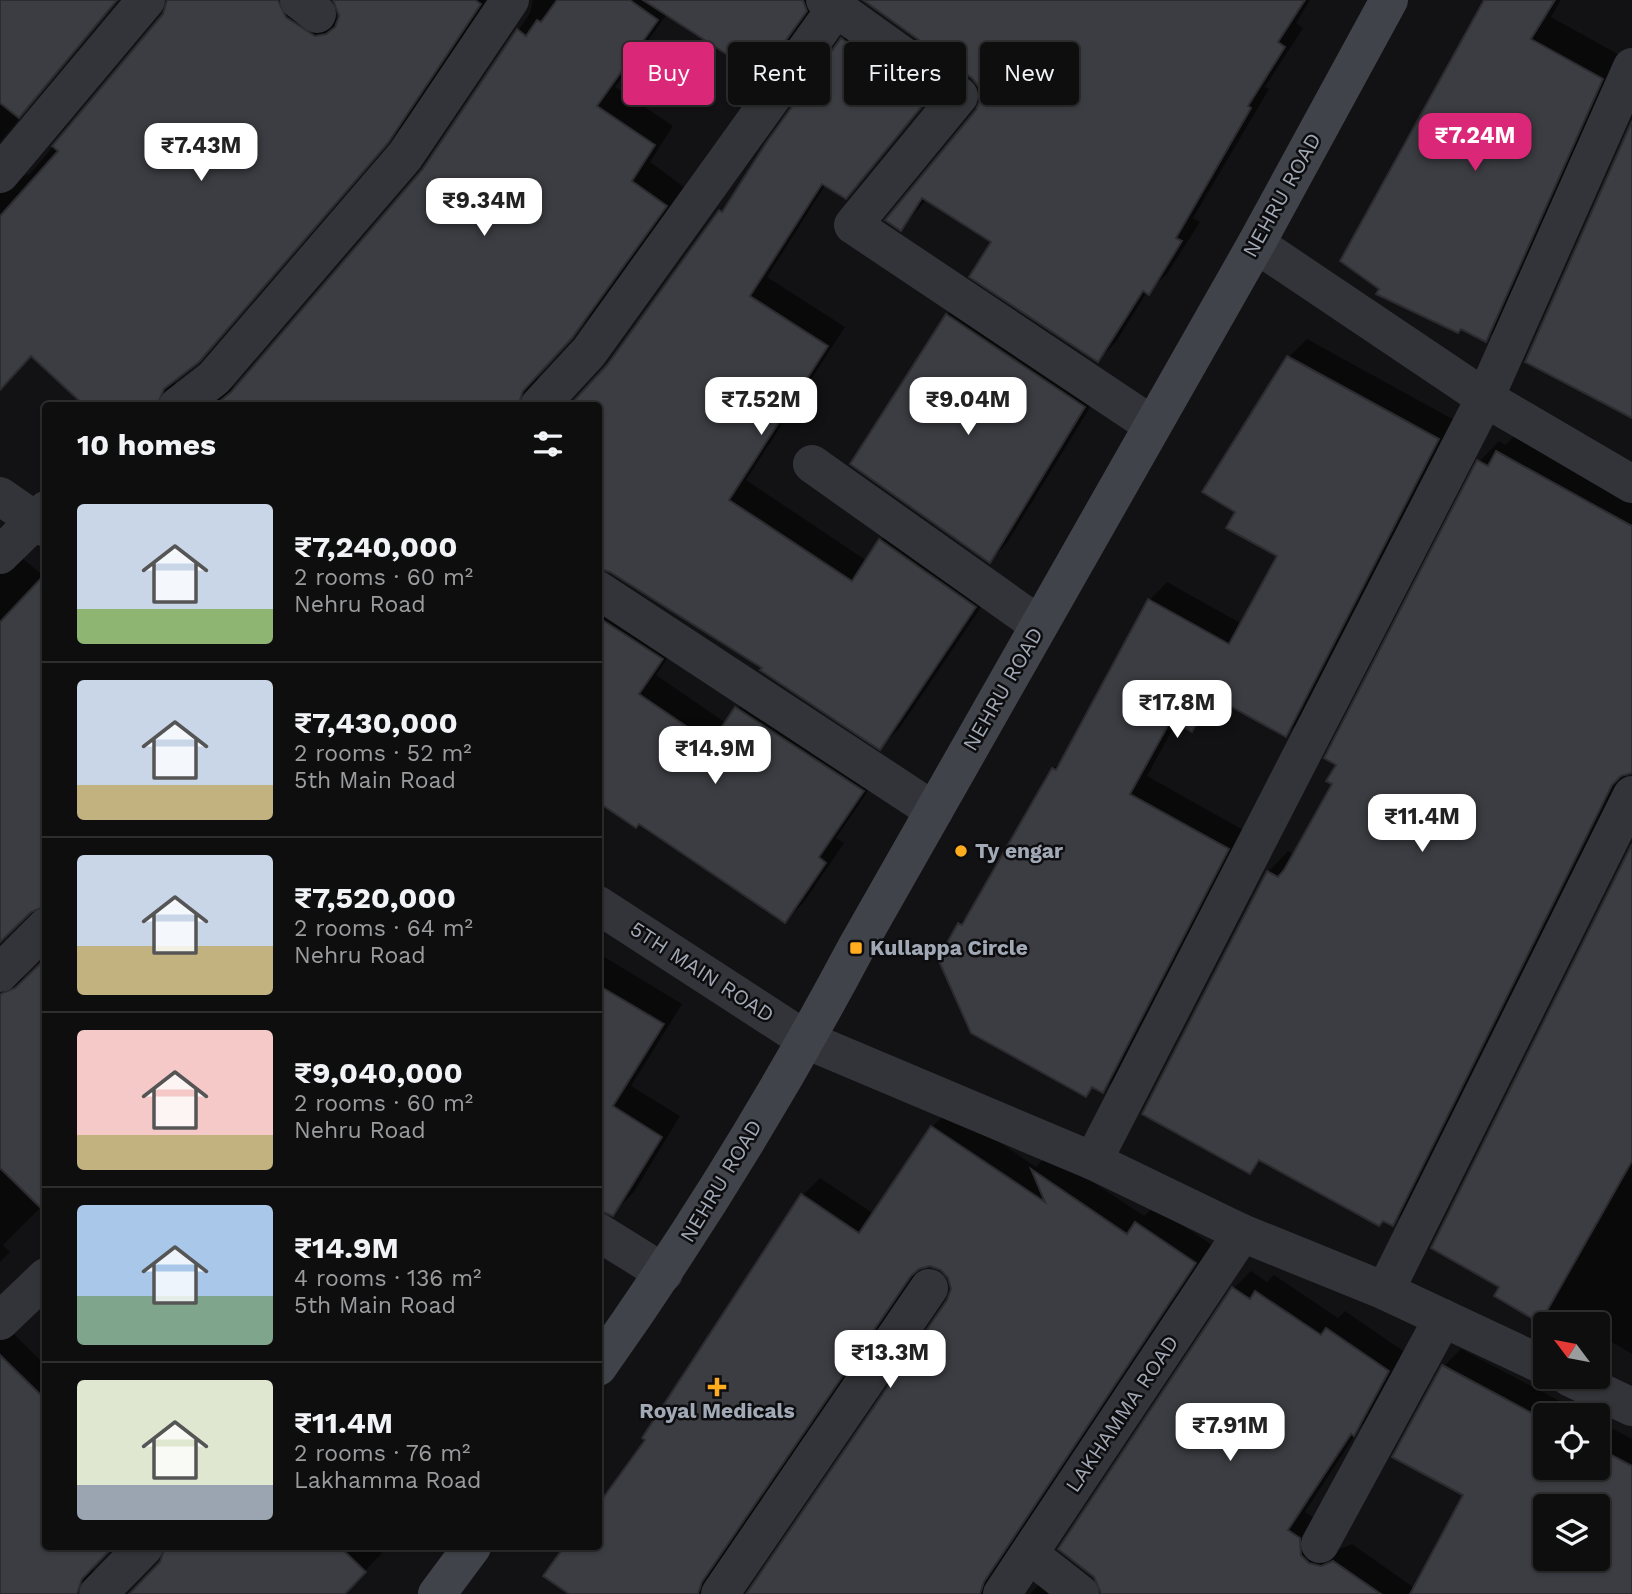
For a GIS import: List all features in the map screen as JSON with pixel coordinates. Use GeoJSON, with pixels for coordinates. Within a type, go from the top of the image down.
{"type":"FeatureCollection","features":[{"type":"Feature","properties":{"kind":"main road","name":"NEHRU ROAD"},"geometry":{"type":"LineString","coordinates":[[602,1361],[664,1273],[806,1040],[1255,244],[1389,0]]}},
{"type":"Feature","properties":{"kind":"main road"},"geometry":{"type":"LineString","coordinates":[[437,1594],[470,1550]]}},
{"type":"Feature","properties":{"kind":"street"},"geometry":{"type":"LineString","coordinates":[[5,159],[146,0]]}},
{"type":"Feature","properties":{"kind":"street"},"geometry":{"type":"LineString","coordinates":[[183,402],[214,378],[405,156],[510,0]]}},
{"type":"Feature","properties":{"kind":"street"},"geometry":{"type":"LineString","coordinates":[[543,402],[589,352],[831,4],[959,96],[853,225],[1152,425]]}},
{"type":"Feature","properties":{"kind":"street"},"geometry":{"type":"LineString","coordinates":[[1093,1161],[1485,398],[1632,67]]}},
{"type":"Feature","properties":{"kind":"street"},"geometry":{"type":"LineString","coordinates":[[1255,244],[1485,398],[1632,484]]}},
{"type":"Feature","properties":{"kind":"street"},"geometry":{"type":"LineString","coordinates":[[812,464],[1039,625]]}},
{"type":"Feature","properties":{"kind":"street"},"geometry":{"type":"LineString","coordinates":[[0,496],[42,519],[0,555]]}},
{"type":"Feature","properties":{"kind":"street"},"geometry":{"type":"LineString","coordinates":[[602,593],[934,811]]}},
{"type":"Feature","properties":{"kind":"street"},"geometry":{"type":"LineString","coordinates":[[1385,1292],[1632,795]]}},
{"type":"Feature","properties":{"kind":"street","name":"5TH MAIN ROAD"},"geometry":{"type":"LineString","coordinates":[[602,908],[806,1040],[1093,1161],[1242,1233],[1385,1292],[1533,1360]]}},
{"type":"Feature","properties":{"kind":"street"},"geometry":{"type":"LineString","coordinates":[[0,974],[42,931]]}},
{"type":"Feature","properties":{"kind":"street","name":"LAKHAMMA ROAD"},"geometry":{"type":"LineString","coordinates":[[1002,1594],[1242,1233]]}},
{"type":"Feature","properties":{"kind":"street"},"geometry":{"type":"LineString","coordinates":[[602,1234],[664,1273]]}},
{"type":"Feature","properties":{"kind":"street"},"geometry":{"type":"LineString","coordinates":[[0,1321],[42,1281]]}},
{"type":"Feature","properties":{"kind":"street"},"geometry":{"type":"LineString","coordinates":[[720,1594],[929,1288]]}},
{"type":"Feature","properties":{"kind":"street"},"geometry":{"type":"LineString","coordinates":[[1320,1544],[1443,1318]]}},
{"type":"Feature","properties":{"kind":"street"},"geometry":{"type":"LineString","coordinates":[[1596,1390],[1632,1407]]}},
{"type":"Feature","properties":{"kind":"street"},"geometry":{"type":"LineString","coordinates":[[98,1594],[141,1550]]}},
{"type":"Feature","properties":{"kind":"street"},"geometry":{"type":"LineString","coordinates":[[1029,1555],[1080,1594]]}},
{"type":"Feature","properties":{"kind":"building"},"geometry":{"type":"Polygon","coordinates":[[[0,0],[117,0],[19,118],[0,103],[0,0]]]}},
{"type":"Feature","properties":{"kind":"building"},"geometry":{"type":"Polygon","coordinates":[[[167,0],[278,0],[286,17],[315,36],[326,34],[335,27],[339,16],[333,0],[475,0],[481,4],[388,143],[199,362],[164,389],[159,402],[81,402],[31,356],[0,390],[0,216],[58,151],[52,146],[163,14],[167,0]]]}},
{"type":"Feature","properties":{"kind":"building"},"geometry":{"type":"Polygon","coordinates":[[[557,0],[630,0],[658,20],[642,42],[623,42],[623,69],[597,106],[655,145],[632,181],[667,206],[572,338],[523,391],[519,402],[219,402],[231,392],[422,170],[517,29],[526,36],[537,20],[541,22],[557,0]]]}},
{"type":"Feature","properties":{"kind":"building"},"geometry":{"type":"Polygon","coordinates":[[[643,0],[803,0],[807,11],[785,42],[728,42],[728,55],[714,46],[714,42],[708,42],[643,0]]]}},
{"type":"Feature","properties":{"kind":"building"},"geometry":{"type":"Polygon","coordinates":[[[863,0],[1305,0],[1278,42],[1285,47],[1248,106],[1251,108],[1176,238],[1182,241],[1149,295],[1143,291],[1098,362],[969,277],[991,242],[922,198],[901,231],[885,220],[976,110],[980,100],[980,105],[1079,105],[1079,42],[980,42],[980,92],[979,87],[966,74],[966,42],[922,42],[863,0]]]}},
{"type":"Feature","properties":{"kind":"building"},"geometry":{"type":"Polygon","coordinates":[[[1484,0],[1555,0],[1531,39],[1603,79],[1486,342],[1461,329],[1458,333],[1376,294],[1379,289],[1340,261],[1484,0]]]}},
{"type":"Feature","properties":{"kind":"building"},"geometry":{"type":"Polygon","coordinates":[[[841,38],[847,42],[844,42],[844,105],[923,105],[846,199],[822,184],[750,296],[828,346],[729,500],[852,581],[879,539],[976,607],[880,750],[760,670],[762,668],[602,569],[602,402],[573,402],[607,365],[719,210],[722,212],[793,105],[830,105],[830,53],[841,38]]]}},
{"type":"Feature","properties":{"kind":"building"},"geometry":{"type":"Polygon","coordinates":[[[1632,121],[1632,418],[1525,362],[1632,121]]]}},
{"type":"Feature","properties":{"kind":"building"},"geometry":{"type":"Polygon","coordinates":[[[946,314],[1085,407],[990,563],[850,464],[946,314]]]}},
{"type":"Feature","properties":{"kind":"building"},"geometry":{"type":"Polygon","coordinates":[[[1287,356],[1439,439],[1286,737],[1212,696],[1192,732],[1171,720],[1130,794],[1229,849],[1103,1093],[1092,1087],[1086,1097],[971,1033],[938,959],[958,923],[962,925],[1052,768],[1056,770],[1148,599],[1229,644],[1277,556],[1226,528],[1235,512],[1202,492],[1287,356]]]}},
{"type":"Feature","properties":{"kind":"building"},"geometry":{"type":"Polygon","coordinates":[[[1496,451],[1632,526],[1632,773],[1621,776],[1612,785],[1393,1226],[1383,1221],[1379,1226],[1259,1160],[1250,1174],[1142,1114],[1267,871],[1278,877],[1284,870],[1332,784],[1326,781],[1336,765],[1324,758],[1477,460],[1488,466],[1496,451]]]}},
{"type":"Feature","properties":{"kind":"building"},"geometry":{"type":"Polygon","coordinates":[[[42,577],[42,908],[31,912],[0,942],[0,622],[42,577]]]}},
{"type":"Feature","properties":{"kind":"building"},"geometry":{"type":"Polygon","coordinates":[[[602,620],[663,659],[639,694],[711,743],[735,707],[864,791],[819,857],[826,863],[785,923],[639,824],[636,828],[602,805],[602,620]]]}},
{"type":"Feature","properties":{"kind":"building"},"geometry":{"type":"Polygon","coordinates":[[[1632,844],[1632,1161],[1546,1312],[1533,1312],[1533,1319],[1494,1296],[1499,1287],[1431,1248],[1632,844]]]}},
{"type":"Feature","properties":{"kind":"building"},"geometry":{"type":"Polygon","coordinates":[[[42,962],[42,1209],[0,1168],[0,994],[15,988],[42,962]]]}},
{"type":"Feature","properties":{"kind":"building"},"geometry":{"type":"Polygon","coordinates":[[[602,987],[664,1024],[613,1106],[662,1137],[613,1216],[602,1212],[602,987]]]}},
{"type":"Feature","properties":{"kind":"building"},"geometry":{"type":"Polygon","coordinates":[[[931,1126],[1045,1202],[1031,1169],[1127,1234],[1135,1222],[1196,1263],[984,1582],[980,1594],[746,1594],[947,1300],[951,1289],[948,1278],[941,1270],[930,1266],[919,1269],[911,1276],[702,1582],[698,1594],[569,1594],[543,1576],[562,1550],[602,1550],[602,1499],[645,1440],[642,1438],[801,1194],[859,1233],[931,1126]]]}},
{"type":"Feature","properties":{"kind":"building"},"geometry":{"type":"Polygon","coordinates":[[[1232,1287],[1250,1299],[1255,1291],[1321,1335],[1326,1328],[1389,1371],[1354,1436],[1351,1434],[1288,1530],[1300,1538],[1301,1555],[1309,1563],[1321,1566],[1333,1561],[1381,1594],[1101,1594],[1094,1577],[1058,1549],[1232,1287]]]}},
{"type":"Feature","properties":{"kind":"building"},"geometry":{"type":"Polygon","coordinates":[[[0,1355],[42,1396],[42,1550],[110,1550],[82,1579],[77,1594],[0,1594],[0,1355]]]}},
{"type":"Feature","properties":{"kind":"building"},"geometry":{"type":"Polygon","coordinates":[[[1442,1365],[1533,1414],[1533,1480],[1610,1480],[1610,1454],[1632,1466],[1632,1594],[1410,1594],[1463,1495],[1392,1457],[1442,1365]]]}},
{"type":"Feature","properties":{"kind":"building"},"geometry":{"type":"Polygon","coordinates":[[[164,1550],[343,1550],[366,1572],[345,1594],[129,1594],[160,1562],[164,1550]]]}},
{"type":"Feature","properties":{"kind":"place","name":"Ty engar"},"geometry":{"type":"Point","coordinates":[961,851]}},
{"type":"Feature","properties":{"kind":"place","name":"Kullappa Circle"},"geometry":{"type":"Point","coordinates":[856,948]}},
{"type":"Feature","properties":{"kind":"place","name":"Royal Medicals"},"geometry":{"type":"Point","coordinates":[717,1387]}}]}
